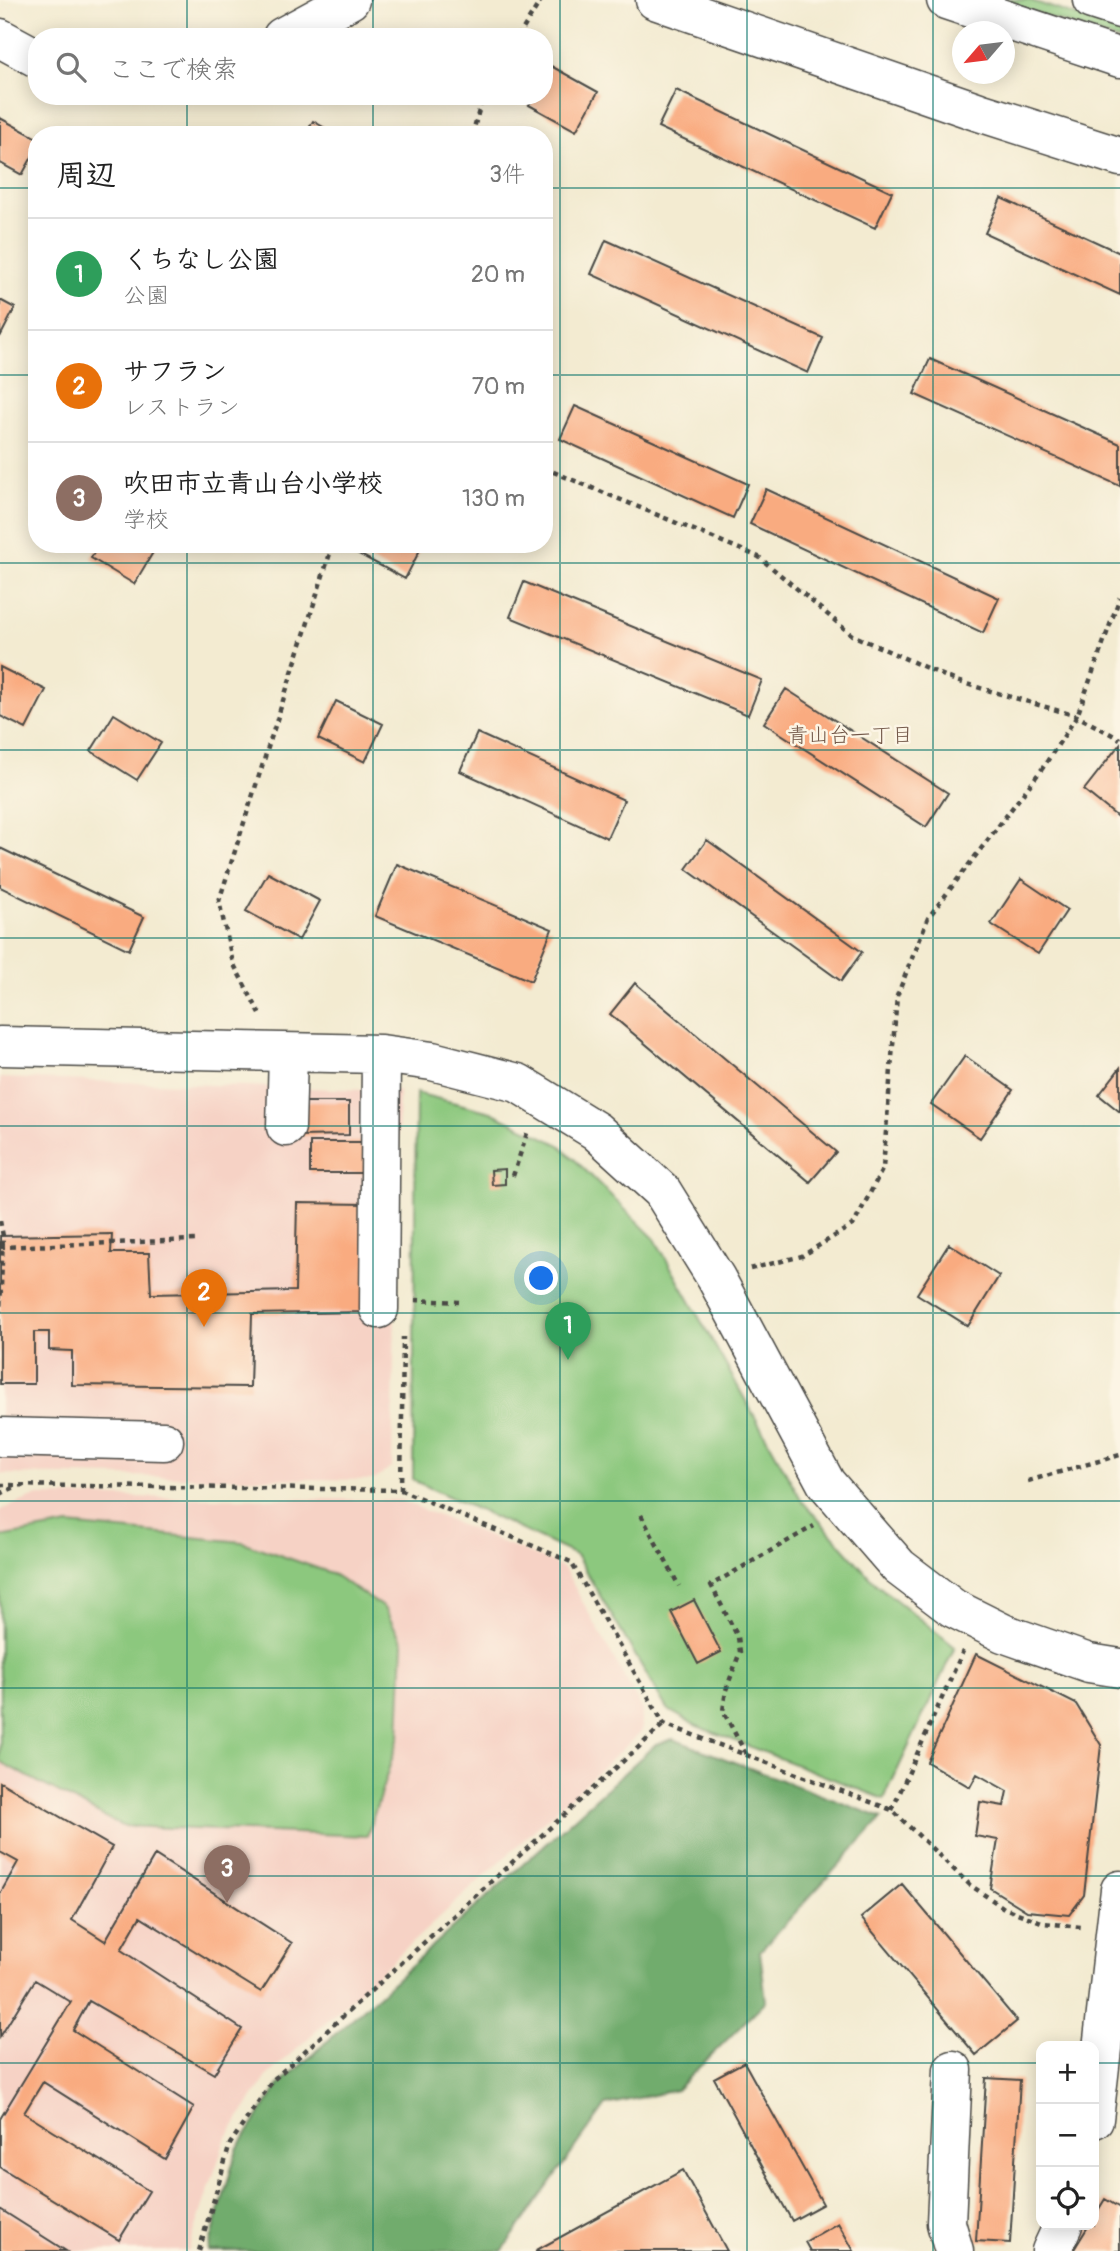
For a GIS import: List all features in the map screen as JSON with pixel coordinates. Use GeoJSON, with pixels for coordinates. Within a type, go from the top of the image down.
{"type":"FeatureCollection","features":[{"type":"Feature","properties":{"kind":"street"},"geometry":{"type":"LineString","coordinates":[[299,28],[350,0]]}},
{"type":"Feature","properties":{"kind":"street"},"geometry":{"type":"LineString","coordinates":[[655,0],[1120,157]]}},
{"type":"Feature","properties":{"kind":"street"},"geometry":{"type":"LineString","coordinates":[[946,0],[1120,58]]}},
{"type":"Feature","properties":{"kind":"street"},"geometry":{"type":"LineString","coordinates":[[1092,0],[1120,9]]}},
{"type":"Feature","properties":{"kind":"street"},"geometry":{"type":"LineString","coordinates":[[0,38],[28,53]]}},
{"type":"Feature","properties":{"kind":"street"},"geometry":{"type":"LineString","coordinates":[[0,1046],[382,1054],[432,1061],[518,1083],[596,1131],[662,1191],[716,1278],[826,1483],[899,1567],[953,1608],[1003,1633],[1089,1663],[1120,1668]]}},
{"type":"Feature","properties":{"kind":"street"},"geometry":{"type":"LineString","coordinates":[[286,1127],[288,1053]]}},
{"type":"Feature","properties":{"kind":"street"},"geometry":{"type":"LineString","coordinates":[[382,1054],[391,1304]]}},
{"type":"Feature","properties":{"kind":"street"},"geometry":{"type":"LineString","coordinates":[[0,1437],[164,1441]]}},
{"type":"Feature","properties":{"kind":"street"},"geometry":{"type":"LineString","coordinates":[[1096,2104],[1120,1890]]}},
{"type":"Feature","properties":{"kind":"street"},"geometry":{"type":"LineString","coordinates":[[953,2070],[946,2224],[954,2251]]}},
{"type":"Feature","properties":{"kind":"street"},"geometry":{"type":"LineString","coordinates":[[1051,2251],[1061,2230]]}},
{"type":"Feature","properties":{"kind":"path"},"geometry":{"type":"LineString","coordinates":[[524,28],[541,0]]}},
{"type":"Feature","properties":{"kind":"path"},"geometry":{"type":"LineString","coordinates":[[475,126],[480,105]]}},
{"type":"Feature","properties":{"kind":"path"},"geometry":{"type":"LineString","coordinates":[[553,472],[759,557],[852,635],[956,681],[1077,716],[1120,739]]}},
{"type":"Feature","properties":{"kind":"path"},"geometry":{"type":"LineString","coordinates":[[262,1016],[233,963],[219,901],[330,553]]}},
{"type":"Feature","properties":{"kind":"path"},"geometry":{"type":"LineString","coordinates":[[716,1278],[802,1255],[854,1224],[883,1168],[897,996],[928,918],[1042,769],[1077,716],[1120,597]]}},
{"type":"Feature","properties":{"kind":"path"},"geometry":{"type":"LineString","coordinates":[[513,1176],[530,1123]]}},
{"type":"Feature","properties":{"kind":"path"},"geometry":{"type":"LineString","coordinates":[[0,1222],[3,1236],[0,1312]]}},
{"type":"Feature","properties":{"kind":"path"},"geometry":{"type":"LineString","coordinates":[[0,1247],[195,1240]]}},
{"type":"Feature","properties":{"kind":"path"},"geometry":{"type":"LineString","coordinates":[[391,1304],[459,1302]]}},
{"type":"Feature","properties":{"kind":"path"},"geometry":{"type":"LineString","coordinates":[[1028,1481],[1120,1455]]}},
{"type":"Feature","properties":{"kind":"path"},"geometry":{"type":"LineString","coordinates":[[0,1485],[401,1490],[571,1562],[664,1724],[892,1811],[970,1885],[1004,1908],[1044,1923],[1116,1929]]}},
{"type":"Feature","properties":{"kind":"path"},"geometry":{"type":"LineString","coordinates":[[0,1493],[17,1486]]}},
{"type":"Feature","properties":{"kind":"path"},"geometry":{"type":"LineString","coordinates":[[641,1515],[680,1586]]}},
{"type":"Feature","properties":{"kind":"path"},"geometry":{"type":"LineString","coordinates":[[747,1756],[723,1711],[726,1690],[740,1652],[738,1637],[711,1584],[800,1534]]}},
{"type":"Feature","properties":{"kind":"path"},"geometry":{"type":"LineString","coordinates":[[892,1811],[966,1644]]}},
{"type":"Feature","properties":{"kind":"path"},"geometry":{"type":"LineString","coordinates":[[199,2251],[230,2144],[273,2080],[664,1724]]}},
{"type":"Feature","properties":{"kind":"shaded area"},"geometry":{"type":"Polygon","coordinates":[[[0,1078],[399,1091],[392,1467],[374,1480],[0,1474],[0,1078]]]}},
{"type":"Feature","properties":{"kind":"shaded area"},"geometry":{"type":"Polygon","coordinates":[[[36,1496],[400,1500],[564,1568],[642,1709],[642,1731],[268,2075],[225,2140],[188,2251],[0,2251],[0,1510],[36,1496]]]}},
{"type":"Feature","properties":{"kind":"green space"},"geometry":{"type":"Polygon","coordinates":[[[996,0],[1029,0],[1120,30],[1120,41],[996,0]]]}},
{"type":"Feature","properties":{"kind":"green space"},"geometry":{"type":"Polygon","coordinates":[[[416,1093],[491,1112],[560,1145],[655,1239],[802,1501],[876,1584],[955,1647],[884,1799],[697,1726],[667,1709],[576,1555],[413,1480],[416,1093]]]}},
{"type":"Feature","properties":{"kind":"green space"},"geometry":{"type":"Polygon","coordinates":[[[69,1525],[242,1542],[331,1573],[384,1608],[403,1643],[399,1737],[367,1836],[122,1826],[0,1762],[0,1537],[69,1525]]]}},
{"type":"Feature","properties":{"kind":"green space"},"geometry":{"type":"Polygon","coordinates":[[[673,1739],[882,1818],[760,1951],[766,2001],[676,2090],[606,2105],[502,2251],[208,2251],[237,2149],[279,2085],[656,1744],[673,1739]]]}},
{"type":"Feature","properties":{"kind":"building"},"geometry":{"type":"Polygon","coordinates":[[[553,67],[598,92],[576,131],[529,105],[553,105],[553,67]]]}},
{"type":"Feature","properties":{"kind":"building"},"geometry":{"type":"Polygon","coordinates":[[[676,90],[892,192],[875,228],[658,127],[676,90]]]}},
{"type":"Feature","properties":{"kind":"building"},"geometry":{"type":"Polygon","coordinates":[[[0,118],[28,133],[28,164],[22,175],[0,163],[0,118]]]}},
{"type":"Feature","properties":{"kind":"building"},"geometry":{"type":"Polygon","coordinates":[[[1001,198],[1120,253],[1120,295],[985,233],[1001,198]]]}},
{"type":"Feature","properties":{"kind":"building"},"geometry":{"type":"Polygon","coordinates":[[[606,240],[823,338],[808,373],[591,274],[606,240]]]}},
{"type":"Feature","properties":{"kind":"building"},"geometry":{"type":"Polygon","coordinates":[[[0,300],[15,308],[0,337],[0,300]]]}},
{"type":"Feature","properties":{"kind":"building"},"geometry":{"type":"Polygon","coordinates":[[[930,359],[1120,444],[1120,486],[914,394],[930,359]]]}},
{"type":"Feature","properties":{"kind":"building"},"geometry":{"type":"Polygon","coordinates":[[[575,406],[748,484],[733,518],[560,439],[575,406]]]}},
{"type":"Feature","properties":{"kind":"building"},"geometry":{"type":"Polygon","coordinates":[[[766,489],[999,598],[983,633],[750,524],[766,489]]]}},
{"type":"Feature","properties":{"kind":"building"},"geometry":{"type":"Polygon","coordinates":[[[94,553],[153,553],[134,584],[91,558],[94,553]]]}},
{"type":"Feature","properties":{"kind":"building"},"geometry":{"type":"Polygon","coordinates":[[[357,553],[418,553],[405,579],[357,553]]]}},
{"type":"Feature","properties":{"kind":"building"},"geometry":{"type":"Polygon","coordinates":[[[524,582],[762,680],[748,715],[510,617],[524,582]]]}},
{"type":"Feature","properties":{"kind":"building"},"geometry":{"type":"Polygon","coordinates":[[[0,667],[46,690],[26,729],[0,716],[0,667]]]}},
{"type":"Feature","properties":{"kind":"building"},"geometry":{"type":"Polygon","coordinates":[[[786,689],[948,793],[926,827],[764,723],[786,689]]]}},
{"type":"Feature","properties":{"kind":"building"},"geometry":{"type":"Polygon","coordinates":[[[336,701],[383,724],[365,762],[318,739],[336,701]]]}},
{"type":"Feature","properties":{"kind":"building"},"geometry":{"type":"Polygon","coordinates":[[[114,714],[161,743],[137,780],[91,751],[114,714]]]}},
{"type":"Feature","properties":{"kind":"building"},"geometry":{"type":"Polygon","coordinates":[[[477,733],[624,800],[607,838],[460,771],[477,733]]]}},
{"type":"Feature","properties":{"kind":"building"},"geometry":{"type":"Polygon","coordinates":[[[1120,744],[1120,819],[1084,790],[1120,744]]]}},
{"type":"Feature","properties":{"kind":"building"},"geometry":{"type":"Polygon","coordinates":[[[707,840],[862,952],[841,981],[686,869],[707,840]]]}},
{"type":"Feature","properties":{"kind":"building"},"geometry":{"type":"Polygon","coordinates":[[[0,848],[144,917],[129,950],[0,887],[0,848]]]}},
{"type":"Feature","properties":{"kind":"building"},"geometry":{"type":"Polygon","coordinates":[[[397,864],[552,929],[531,981],[375,916],[397,864]]]}},
{"type":"Feature","properties":{"kind":"building"},"geometry":{"type":"Polygon","coordinates":[[[268,873],[320,901],[299,940],[246,911],[268,873]]]}},
{"type":"Feature","properties":{"kind":"building"},"geometry":{"type":"Polygon","coordinates":[[[1021,879],[1067,910],[1038,954],[991,924],[1021,879]]]}},
{"type":"Feature","properties":{"kind":"building"},"geometry":{"type":"Polygon","coordinates":[[[635,983],[836,1152],[810,1182],[610,1014],[635,983]]]}},
{"type":"Feature","properties":{"kind":"building"},"geometry":{"type":"Polygon","coordinates":[[[965,1056],[1013,1090],[980,1138],[931,1104],[965,1056]]]}},
{"type":"Feature","properties":{"kind":"building"},"geometry":{"type":"Polygon","coordinates":[[[1120,1068],[1120,1112],[1099,1095],[1120,1068]]]}},
{"type":"Feature","properties":{"kind":"building"},"geometry":{"type":"Polygon","coordinates":[[[299,1102],[349,1102],[349,1135],[299,1136],[299,1102]]]}},
{"type":"Feature","properties":{"kind":"building"},"geometry":{"type":"Polygon","coordinates":[[[310,1142],[365,1142],[365,1173],[310,1173],[310,1142]]]}},
{"type":"Feature","properties":{"kind":"building"},"geometry":{"type":"Polygon","coordinates":[[[505,1169],[505,1184],[492,1185],[491,1170],[505,1169]]]}},
{"type":"Feature","properties":{"kind":"building"},"geometry":{"type":"Polygon","coordinates":[[[297,1203],[367,1204],[366,1312],[252,1314],[250,1387],[72,1385],[72,1351],[49,1350],[49,1332],[34,1332],[34,1384],[0,1384],[0,1236],[112,1234],[111,1253],[149,1253],[151,1294],[295,1291],[297,1203]]]}},
{"type":"Feature","properties":{"kind":"building"},"geometry":{"type":"Polygon","coordinates":[[[949,1244],[999,1276],[968,1326],[917,1294],[949,1244]]]}},
{"type":"Feature","properties":{"kind":"building"},"geometry":{"type":"Polygon","coordinates":[[[694,1600],[721,1652],[698,1664],[671,1612],[694,1600]]]}},
{"type":"Feature","properties":{"kind":"building"},"geometry":{"type":"Polygon","coordinates":[[[976,1654],[1076,1704],[1101,1745],[1084,1895],[1069,1915],[1027,1911],[990,1888],[998,1840],[975,1836],[980,1802],[1004,1806],[1007,1791],[977,1774],[970,1787],[927,1762],[976,1654]]]}},
{"type":"Feature","properties":{"kind":"building"},"geometry":{"type":"Polygon","coordinates":[[[0,1782],[112,1847],[72,1920],[105,1941],[155,1855],[292,1943],[261,1992],[140,1917],[121,1950],[242,2029],[214,2074],[89,2001],[73,2030],[194,2107],[165,2159],[43,2082],[24,2113],[149,2191],[119,2240],[0,2167],[0,2119],[71,2002],[35,1980],[0,2037],[0,1894],[18,1862],[0,1852],[0,1782]]]}},
{"type":"Feature","properties":{"kind":"building"},"geometry":{"type":"Polygon","coordinates":[[[902,1884],[1017,2021],[976,2055],[861,1918],[902,1884]]]}},
{"type":"Feature","properties":{"kind":"building"},"geometry":{"type":"Polygon","coordinates":[[[744,2062],[823,2204],[792,2221],[714,2078],[744,2062]]]}},
{"type":"Feature","properties":{"kind":"building"},"geometry":{"type":"Polygon","coordinates":[[[986,2078],[1020,2080],[1010,2243],[976,2241],[986,2078]]]}},
{"type":"Feature","properties":{"kind":"building"},"geometry":{"type":"Polygon","coordinates":[[[683,2170],[727,2251],[535,2251],[683,2170]]]}},
{"type":"Feature","properties":{"kind":"building"},"geometry":{"type":"Polygon","coordinates":[[[1105,2199],[1120,2208],[1120,2251],[1073,2251],[1086,2230],[1099,2230],[1099,2209],[1105,2199]]]}},
{"type":"Feature","properties":{"kind":"building"},"geometry":{"type":"Polygon","coordinates":[[[0,2209],[66,2251],[0,2251],[0,2209]]]}},
{"type":"Feature","properties":{"kind":"building"},"geometry":{"type":"Polygon","coordinates":[[[838,2223],[854,2251],[810,2251],[805,2242],[838,2223]]]}},
{"type":"Feature","properties":{"kind":"place","name":"サフラン"},"geometry":{"type":"Point","coordinates":[204,1327]}},
{"type":"Feature","properties":{"kind":"place","name":"くちなし公園"},"geometry":{"type":"Point","coordinates":[568,1360]}},
{"type":"Feature","properties":{"kind":"place","name":"吹田市立青山台小学校"},"geometry":{"type":"Point","coordinates":[227,1903]}},
{"type":"Feature","properties":{"kind":"district","name":"青山台一丁目"},"geometry":{"type":"Point","coordinates":[850,735]}}]}
